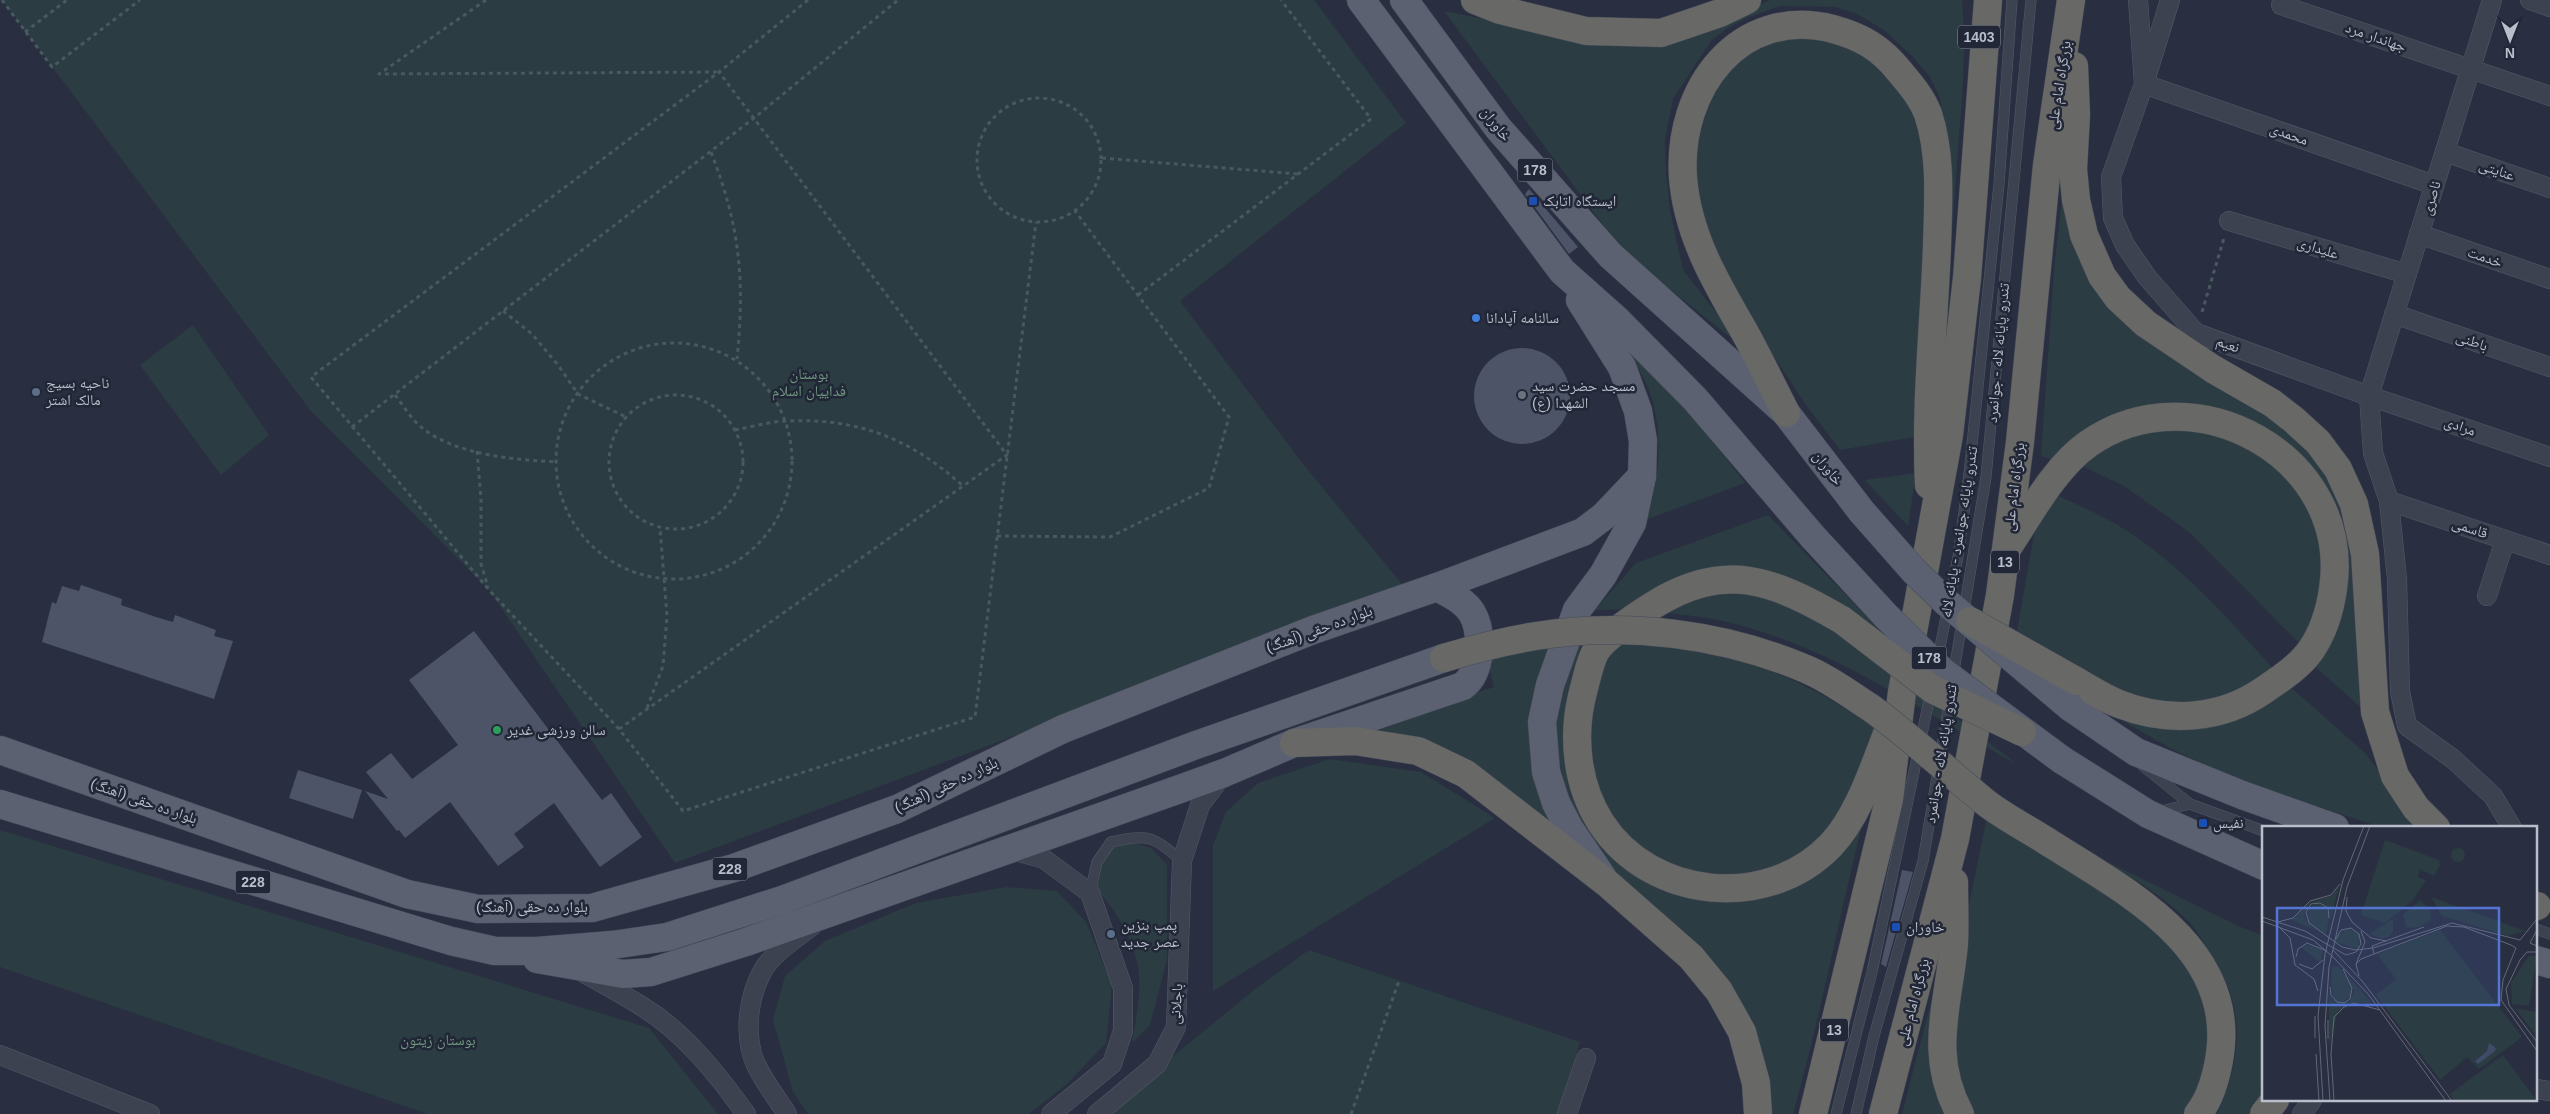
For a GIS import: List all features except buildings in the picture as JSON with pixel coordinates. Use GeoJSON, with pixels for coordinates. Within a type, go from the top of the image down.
{"type":"FeatureCollection","features":[{"type":"Feature","properties":{"kind":"highway"},"geometry":{"type":"LineString","coordinates":[[1475,0],[1500,10],[1586,31],[1661,33],[1720,13],[1747,0]]}},
{"type":"Feature","properties":{"kind":"highway","name":"1403"},"geometry":{"type":"LineString","coordinates":[[1974,0],[1984,75]]}},
{"type":"Feature","properties":{"kind":"highway","name":"13"},"geometry":{"type":"LineString","coordinates":[[1813,1114],[1889,800],[1902,692],[1949,435],[1967,278],[1984,75],[1988,0]]}},
{"type":"Feature","properties":{"kind":"highway"},"geometry":{"type":"LineString","coordinates":[[2072,3],[2076,114],[2073,169],[2079,217],[2090,250],[2102,276],[2118,298],[2146,324],[2213,370],[2272,403],[2318,442],[2338,468],[2354,504],[2365,554],[2375,712],[2395,776],[2416,808],[2434,826]]}},
{"type":"Feature","properties":{"kind":"highway","name":"بزرگراه امام علی"},"geometry":{"type":"LineString","coordinates":[[1883,1114],[1955,839],[2000,595],[2020,442],[2047,165],[2072,3]]}},
{"type":"Feature","properties":{"kind":"highway"},"geometry":{"type":"LineString","coordinates":[[1786,413],[1745,333],[1719,289],[1701,251],[1687,203],[1683,160],[1686,129],[1695,97],[1711,72],[1750,36],[1780,25],[1814,24],[1858,36],[1890,59],[1915,89],[1927,114],[1931,128],[1937,161],[1938,187],[1934,313],[1926,435],[1931,529]]}},
{"type":"Feature","properties":{"kind":"highway"},"geometry":{"type":"LineString","coordinates":[[1970,621],[2073,694],[2117,704],[2141,712],[2171,717],[2200,715],[2230,709],[2256,695],[2282,677],[2310,651],[2321,632],[2330,609],[2335,577],[2333,543],[2324,512],[2316,496],[2294,466],[2280,452],[2244,430],[2209,420],[2184,418],[2146,420],[2106,432],[2086,445],[2045,491],[2006,551]]}},
{"type":"Feature","properties":{"kind":"highway"},"geometry":{"type":"LineString","coordinates":[[1902,692],[1866,786],[1847,824],[1832,844],[1811,862],[1784,878],[1754,887],[1724,889],[1698,887],[1676,882],[1652,869],[1615,841],[1601,824],[1590,804],[1582,779],[1577,750],[1579,709],[1597,648],[1645,610],[1670,595],[1706,582],[1729,580],[1756,581],[1779,586],[1798,595],[1842,620],[1932,689],[2022,732]]}},
{"type":"Feature","properties":{"kind":"highway"},"geometry":{"type":"LineString","coordinates":[[1444,658],[1536,636],[1591,630],[1646,630],[1699,637],[1744,648],[1808,670],[1870,708],[1948,769],[1986,803],[2111,882],[2165,922],[2185,940],[2204,968],[2214,991],[2221,1017],[2221,1044],[2218,1068],[2204,1106],[2198,1114]]}},
{"type":"Feature","properties":{"kind":"highway"},"geometry":{"type":"LineString","coordinates":[[1294,743],[1355,741],[1418,751],[1466,774],[1608,884],[1691,957],[1719,991],[1742,1032],[1756,1083],[1758,1114]]}},
{"type":"Feature","properties":{"kind":"highway"},"geometry":{"type":"LineString","coordinates":[[1955,839],[1954,944],[1941,1042],[1948,1092],[1960,1114]]}},
{"type":"Feature","properties":{"kind":"highway"},"geometry":{"type":"LineString","coordinates":[[2264,1114],[2273,1102]]}},
{"type":"Feature","properties":{"kind":"main road","name":"178"},"geometry":{"type":"LineString","coordinates":[[1361,0],[1562,271],[1617,320],[1695,398],[1813,537],[1886,616],[1943,672],[2062,760],[2148,814],[2262,865]]}},
{"type":"Feature","properties":{"kind":"main road","name":"خاوران"},"geometry":{"type":"LineString","coordinates":[[1404,0],[1498,128],[1610,255],[1786,413],[1862,512],[1914,572],[1946,602],[1970,621]]}},
{"type":"Feature","properties":{"kind":"main road"},"geometry":{"type":"LineString","coordinates":[[1562,271],[1622,367],[1632,388],[1643,441],[1642,476],[1632,523],[1603,575],[1577,610],[1550,685],[1542,722],[1546,772],[1556,802],[1569,828],[1608,884]]}},
{"type":"Feature","properties":{"kind":"main road","name":"بلوار ده حقی (آهنگ)"},"geometry":{"type":"LineString","coordinates":[[0,750],[407,894],[478,909],[592,908],[734,868],[897,808],[1063,729],[1314,630],[1437,587],[1583,532],[1604,516],[1642,476]]}},
{"type":"Feature","properties":{"kind":"main road"},"geometry":{"type":"LineString","coordinates":[[509,951],[541,961],[574,967],[623,974],[650,972],[831,912],[1224,774],[1294,743],[1463,686],[1472,680],[1478,657],[1478,631],[1472,613],[1462,602],[1437,587]]}},
{"type":"Feature","properties":{"kind":"main road","name":"228"},"geometry":{"type":"LineString","coordinates":[[0,804],[408,930],[495,951],[612,945],[667,937],[782,900],[1196,745],[1444,658]]}},
{"type":"Feature","properties":{"kind":"main road"},"geometry":{"type":"LineString","coordinates":[[2073,694],[2136,752],[2242,795],[2330,826]]}},
{"type":"Feature","properties":{"kind":"main road"},"geometry":{"type":"LineString","coordinates":[[2538,906],[2550,911]]}},
{"type":"Feature","properties":{"kind":"street"},"geometry":{"type":"LineString","coordinates":[[2138,0],[2144,84]]}},
{"type":"Feature","properties":{"kind":"street"},"geometry":{"type":"LineString","coordinates":[[2170,0],[2144,84],[2111,177],[2113,218],[2125,246],[2147,277],[2196,333]]}},
{"type":"Feature","properties":{"kind":"street","name":"ناصری"},"geometry":{"type":"LineString","coordinates":[[2369,396],[2492,0]]}},
{"type":"Feature","properties":{"kind":"street"},"geometry":{"type":"LineString","coordinates":[[2530,0],[2550,7]]}},
{"type":"Feature","properties":{"kind":"street","name":"جهاندار مرد"},"geometry":{"type":"LineString","coordinates":[[2281,5],[2470,69]]}},
{"type":"Feature","properties":{"kind":"street"},"geometry":{"type":"LineString","coordinates":[[2470,69],[2550,96]]}},
{"type":"Feature","properties":{"kind":"street","name":"محمدی"},"geometry":{"type":"LineString","coordinates":[[2144,84],[2434,185]]}},
{"type":"Feature","properties":{"kind":"street","name":"عنایتی"},"geometry":{"type":"LineString","coordinates":[[2445,152],[2550,188]]}},
{"type":"Feature","properties":{"kind":"street","name":"علیداری"},"geometry":{"type":"LineString","coordinates":[[2229,221],[2407,274]]}},
{"type":"Feature","properties":{"kind":"street","name":"خدمت"},"geometry":{"type":"LineString","coordinates":[[2419,234],[2550,279]]}},
{"type":"Feature","properties":{"kind":"street","name":"باطنی"},"geometry":{"type":"LineString","coordinates":[[2394,314],[2550,367]]}},
{"type":"Feature","properties":{"kind":"street","name":"نعیم"},"geometry":{"type":"LineString","coordinates":[[2196,333],[2369,396]]}},
{"type":"Feature","properties":{"kind":"street"},"geometry":{"type":"LineString","coordinates":[[2369,396],[2373,453],[2389,502],[2397,579],[2400,691],[2407,726],[2453,759],[2493,796],[2511,826]]}},
{"type":"Feature","properties":{"kind":"street","name":"مرادی"},"geometry":{"type":"LineString","coordinates":[[2369,396],[2550,457]]}},
{"type":"Feature","properties":{"kind":"street","name":"قاسمی"},"geometry":{"type":"LineString","coordinates":[[2389,502],[2550,555]]}},
{"type":"Feature","properties":{"kind":"street"},"geometry":{"type":"LineString","coordinates":[[2487,596],[2505,540]]}},
{"type":"Feature","properties":{"kind":"street","name":"باجلانی"},"geometry":{"type":"LineString","coordinates":[[1097,1114],[1157,1064],[1176,1027],[1182,861],[1200,805],[1224,774]]}},
{"type":"Feature","properties":{"kind":"street"},"geometry":{"type":"LineString","coordinates":[[1009,849],[1044,859],[1090,893],[1124,988],[1123,1031],[1112,1064],[1051,1114]]}},
{"type":"Feature","properties":{"kind":"street"},"geometry":{"type":"LineString","coordinates":[[788,1114],[752,1056],[748,1028],[751,1007],[762,971],[787,945],[831,912]]}},
{"type":"Feature","properties":{"kind":"street"},"geometry":{"type":"LineString","coordinates":[[574,967],[644,1008],[678,1034],[728,1089],[746,1114]]}},
{"type":"Feature","properties":{"kind":"street"},"geometry":{"type":"LineString","coordinates":[[0,1054],[150,1114]]}},
{"type":"Feature","properties":{"kind":"street"},"geometry":{"type":"LineString","coordinates":[[1567,1114],[1586,1058]]}},
{"type":"Feature","properties":{"kind":"street"},"geometry":{"type":"LineString","coordinates":[[2302,1114],[2311,1102]]}},
{"type":"Feature","properties":{"kind":"lane","name":"تندرو پایانه جوانمرد - پایانه لاله"},"geometry":{"type":"LineString","coordinates":[[1836,1114],[1874,963],[1958,557],[1972,445],[1999,184],[2012,0]]}},
{"type":"Feature","properties":{"kind":"lane","name":"تندرو پایانه لاله - جوانمرد"},"geometry":{"type":"LineString","coordinates":[[1856,1114],[1874,1036],[1923,861],[1986,477],[2031,0]]}},
{"type":"Feature","properties":{"kind":"lane"},"geometry":{"type":"LineString","coordinates":[[2073,694],[2190,804],[2262,830]]}},
{"type":"Feature","properties":{"kind":"lane"},"geometry":{"type":"LineString","coordinates":[[2148,814],[2190,804]]}},
{"type":"Feature","properties":{"kind":"lane"},"geometry":{"type":"LineString","coordinates":[[1090,893],[1097,862],[1111,842],[1136,837],[1156,839],[1182,861]]}},
{"type":"Feature","properties":{"kind":"lane"},"geometry":{"type":"LineString","coordinates":[[2538,930],[2550,934]]}},
{"type":"Feature","properties":{"kind":"path"},"geometry":{"type":"LineString","coordinates":[[2,0],[52,67],[140,0]]}},
{"type":"Feature","properties":{"kind":"path"},"geometry":{"type":"LineString","coordinates":[[25,32],[67,0]]}},
{"type":"Feature","properties":{"kind":"path"},"geometry":{"type":"LineString","coordinates":[[486,0],[378,74],[719,72]]}},
{"type":"Feature","properties":{"kind":"path"},"geometry":{"type":"LineString","coordinates":[[808,0],[719,72],[311,377],[489,590],[618,729],[683,811],[975,718],[1036,222]]}},
{"type":"Feature","properties":{"kind":"path"},"geometry":{"type":"LineString","coordinates":[[352,427],[754,118],[898,0]]}},
{"type":"Feature","properties":{"kind":"path"},"geometry":{"type":"LineString","coordinates":[[1138,295],[1371,120],[1281,0]]}},
{"type":"Feature","properties":{"kind":"path"},"geometry":{"type":"LineString","coordinates":[[719,72],[1007,455]]}},
{"type":"Feature","properties":{"kind":"path"},"geometry":{"type":"LineString","coordinates":[[1032,98],[1052,99],[1072,107],[1087,120],[1098,138],[1102,158],[1099,178],[1090,196],[1075,211],[1056,220],[1036,222],[1016,217],[999,207],[986,191],[978,172],[978,152],[984,132],[996,116],[1012,104],[1032,98]]}},
{"type":"Feature","properties":{"kind":"path"},"geometry":{"type":"LineString","coordinates":[[710,152],[733,219],[740,265],[742,312],[737,359]]}},
{"type":"Feature","properties":{"kind":"path"},"geometry":{"type":"LineString","coordinates":[[1102,158],[1298,174]]}},
{"type":"Feature","properties":{"kind":"path"},"geometry":{"type":"LineString","coordinates":[[998,536],[1110,537],[1209,488],[1229,417],[1075,211]]}},
{"type":"Feature","properties":{"kind":"path","name":"نعیم"},"geometry":{"type":"LineString","coordinates":[[2196,333],[2229,221]]}},
{"type":"Feature","properties":{"kind":"path"},"geometry":{"type":"LineString","coordinates":[[503,311],[532,334],[578,394],[626,417]]}},
{"type":"Feature","properties":{"kind":"path"},"geometry":{"type":"LineString","coordinates":[[658,343],[698,344],[737,359],[767,385],[787,420],[794,460],[789,492],[787,500],[768,535],[737,562],[702,577],[664,579],[626,570],[594,549],[570,519],[557,484],[556,445],[567,409],[578,394],[589,378],[619,355],[658,343]]}},
{"type":"Feature","properties":{"kind":"path"},"geometry":{"type":"LineString","coordinates":[[394,395],[421,427],[455,446],[513,459],[556,462]]}},
{"type":"Feature","properties":{"kind":"path"},"geometry":{"type":"LineString","coordinates":[[684,395],[704,401],[716,409],[735,430],[742,450],[743,471],[736,492],[724,509],[705,522],[683,529],[660,527],[639,518],[622,502],[611,482],[608,459],[613,437],[626,417],[649,401],[662,396],[684,395]]}},
{"type":"Feature","properties":{"kind":"path"},"geometry":{"type":"LineString","coordinates":[[735,430],[787,420],[842,423],[895,438],[940,465],[963,486]]}},
{"type":"Feature","properties":{"kind":"path"},"geometry":{"type":"LineString","coordinates":[[477,451],[481,499],[481,564],[489,590]]}},
{"type":"Feature","properties":{"kind":"path"},"geometry":{"type":"LineString","coordinates":[[618,729],[1007,455]]}},
{"type":"Feature","properties":{"kind":"path"},"geometry":{"type":"LineString","coordinates":[[647,709],[662,666],[667,616],[660,527]]}},
{"type":"Feature","properties":{"kind":"path"},"geometry":{"type":"LineString","coordinates":[[1351,1114],[1399,981]]}},
{"type":"Feature","properties":{"kind":"green space","name":"بوستان فداییان اسلام"},"geometry":{"type":"Polygon","coordinates":[[[2,0],[1314,0],[1406,123],[1180,301],[1303,464],[1406,589],[675,863],[489,590],[310,410],[2,0]]]}},
{"type":"Feature","properties":{"kind":"green space"},"geometry":{"type":"Polygon","coordinates":[[[1770,0],[1962,0],[1964,61],[1962,102],[1933,435],[1949,174],[1940,98],[1930,77],[1912,56],[1884,30],[1857,14],[1836,7],[1780,6],[1747,18],[1726,29],[1711,41],[1673,99],[1665,138],[1666,172],[1670,210],[1683,270],[1744,348],[1648,272],[1612,237],[1444,11],[1588,40],[1751,9],[1770,0]]]}},
{"type":"Feature","properties":{"kind":"green space"},"geometry":{"type":"Polygon","coordinates":[[[1788,38],[1812,38],[1853,47],[1894,79],[1918,122],[1926,174],[1920,436],[1840,450],[1806,405],[1745,313],[1718,265],[1691,180],[1700,102],[1744,52],[1788,38]]]}},
{"type":"Feature","properties":{"kind":"green space"},"geometry":{"type":"Polygon","coordinates":[[[2068,145],[2072,222],[2187,366],[2282,427],[2321,462],[2347,514],[2366,712],[2310,662],[2336,512],[2196,410],[2056,461],[2041,456],[2054,270],[2068,145]]]}},
{"type":"Feature","properties":{"kind":"green space"},"geometry":{"type":"Polygon","coordinates":[[[1597,316],[1689,411],[1745,483],[1645,520],[1655,487],[1657,469],[1658,432],[1656,414],[1640,372],[1629,355],[1597,316]]]}},
{"type":"Feature","properties":{"kind":"green space"},"geometry":{"type":"Polygon","coordinates":[[[193,325],[269,435],[221,475],[140,365],[193,325]]]}},
{"type":"Feature","properties":{"kind":"green space"},"geometry":{"type":"Polygon","coordinates":[[[2212,428],[2283,467],[2321,526],[2323,600],[2301,645],[2189,532],[2124,486],[2076,463],[2127,432],[2212,428]]]}},
{"type":"Feature","properties":{"kind":"green space"},"geometry":{"type":"Polygon","coordinates":[[[1916,473],[1908,526],[1865,480],[1916,473]]]}},
{"type":"Feature","properties":{"kind":"green space"},"geometry":{"type":"Polygon","coordinates":[[[2042,489],[2104,518],[2145,543],[2204,594],[2274,670],[2205,709],[2130,701],[2017,631],[2042,489]]]}},
{"type":"Feature","properties":{"kind":"green space"},"geometry":{"type":"Polygon","coordinates":[[[1768,515],[1922,673],[1782,579],[1628,609],[1595,610],[1636,563],[1768,515]]]}},
{"type":"Feature","properties":{"kind":"green space"},"geometry":{"type":"Polygon","coordinates":[[[1728,588],[1794,603],[1907,680],[2018,765],[1885,687],[1816,652],[1732,623],[1653,612],[1728,588]]]}},
{"type":"Feature","properties":{"kind":"green space"},"geometry":{"type":"Polygon","coordinates":[[[1611,642],[1671,646],[1728,657],[1755,665],[1781,675],[1832,700],[1880,731],[1846,812],[1797,861],[1746,878],[1685,874],[1637,849],[1607,814],[1590,772],[1587,721],[1611,642]]]}},
{"type":"Feature","properties":{"kind":"green space"},"geometry":{"type":"Polygon","coordinates":[[[1592,643],[1573,697],[1612,848],[1761,893],[1872,788],[1793,1114],[1768,1114],[1760,1052],[1631,887],[1596,851],[1580,828],[1561,782],[1555,748],[1556,709],[1575,644],[1592,643]]]}},
{"type":"Feature","properties":{"kind":"green space"},"geometry":{"type":"Polygon","coordinates":[[[1551,647],[1540,686],[1574,848],[1362,730],[1494,687],[1487,659],[1551,647]]]}},
{"type":"Feature","properties":{"kind":"green space"},"geometry":{"type":"Polygon","coordinates":[[[2286,683],[2365,753],[2421,826],[2377,826],[2233,778],[2168,747],[2125,722],[2076,687],[2141,722],[2286,683]]]}},
{"type":"Feature","properties":{"kind":"green space"},"geometry":{"type":"Polygon","coordinates":[[[1330,759],[1421,772],[1495,818],[1213,991],[1213,845],[1226,812],[1258,783],[1330,759]]]}},
{"type":"Feature","properties":{"kind":"green space"},"geometry":{"type":"Polygon","coordinates":[[[1987,817],[2144,917],[2195,973],[2209,1023],[2208,1066],[2186,1114],[1971,1114],[1954,1071],[1959,953],[1987,817]]]}},
{"type":"Feature","properties":{"kind":"green space","name":"بوستان زیتون"},"geometry":{"type":"Polygon","coordinates":[[[0,830],[649,1028],[718,1114],[428,1114],[0,967],[0,830]]]}},
{"type":"Feature","properties":{"kind":"green space"},"geometry":{"type":"Polygon","coordinates":[[[1131,842],[1151,848],[1167,865],[1167,959],[1150,1025],[1132,1043],[1139,992],[1139,972],[1134,951],[1119,918],[1104,898],[1087,882],[1107,849],[1131,842]]]}},
{"type":"Feature","properties":{"kind":"green space"},"geometry":{"type":"Polygon","coordinates":[[[2106,861],[2238,926],[2262,935],[2262,1100],[2250,1114],[2217,1114],[2232,1071],[2237,1030],[2229,989],[2220,969],[2193,926],[2178,911],[2138,881],[2106,861]]]}},
{"type":"Feature","properties":{"kind":"green space"},"geometry":{"type":"Polygon","coordinates":[[[1006,887],[1057,891],[1086,922],[1112,985],[1106,1043],[1067,1084],[1029,1114],[808,1114],[793,1092],[773,1020],[785,976],[825,941],[916,903],[1006,887]]]}},
{"type":"Feature","properties":{"kind":"green space"},"geometry":{"type":"Polygon","coordinates":[[[1948,936],[1950,1114],[1902,1114],[1948,936]]]}},
{"type":"Feature","properties":{"kind":"green space"},"geometry":{"type":"Polygon","coordinates":[[[1309,950],[1580,1042],[1557,1114],[1102,1114],[1259,986],[1309,950]]]}},
{"type":"Feature","properties":{"kind":"place","name":"ایستگاه اتابک"},"geometry":{"type":"Point","coordinates":[1533,201]}},
{"type":"Feature","properties":{"kind":"place","name":"سالنامه آپادانا"},"geometry":{"type":"Point","coordinates":[1476,318]}},
{"type":"Feature","properties":{"kind":"place","name":"ناحیه بسیج مالک اشتر"},"geometry":{"type":"Point","coordinates":[36,392]}},
{"type":"Feature","properties":{"kind":"place","name":"مسجد حضرت سید الشهدا (ع)"},"geometry":{"type":"Point","coordinates":[1522,395]}},
{"type":"Feature","properties":{"kind":"place","name":"سالن ورزشی غدیر"},"geometry":{"type":"Point","coordinates":[497,730]}},
{"type":"Feature","properties":{"kind":"place","name":"نفیس"},"geometry":{"type":"Point","coordinates":[2203,823]}},
{"type":"Feature","properties":{"kind":"place","name":"خاوران"},"geometry":{"type":"Point","coordinates":[1896,927]}},
{"type":"Feature","properties":{"kind":"place","name":"پمپ بنزین عصر جدید"},"geometry":{"type":"Point","coordinates":[1111,934]}}]}
